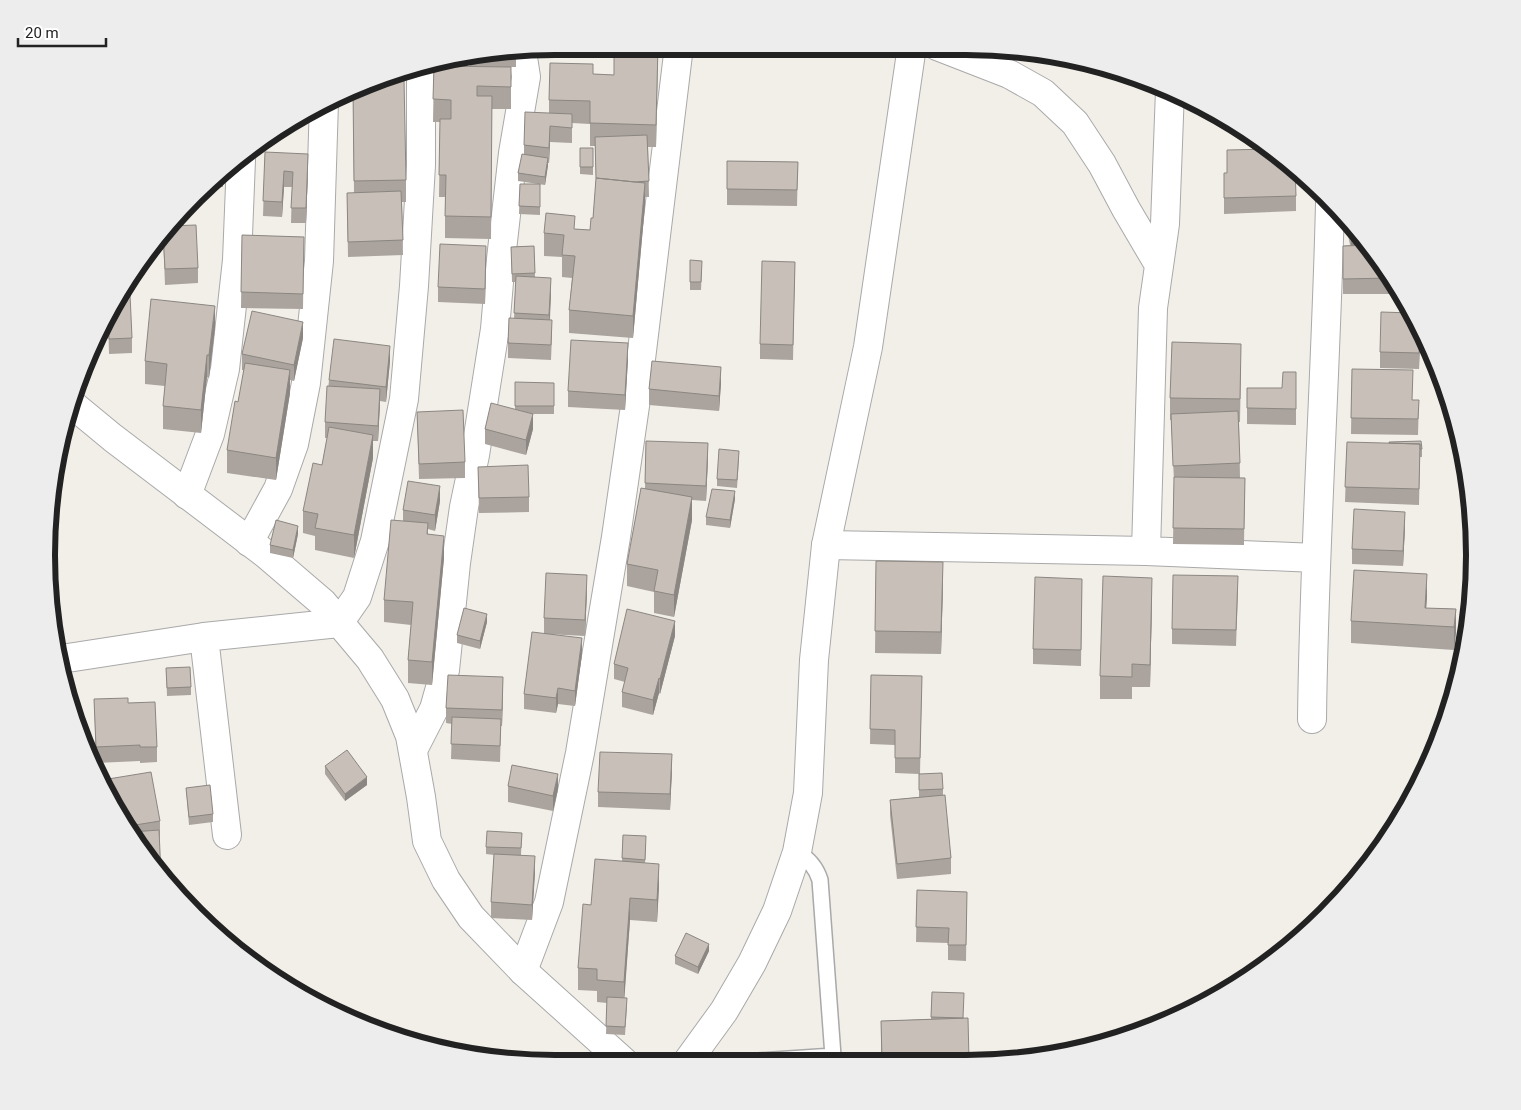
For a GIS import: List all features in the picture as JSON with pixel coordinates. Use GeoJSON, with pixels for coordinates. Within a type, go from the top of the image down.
{"type":"FeatureCollection","features":[{"type":"Feature","properties":{"kind":"street"},"geometry":{"type":"LineString","coordinates":[[522,971],[549,902],[581,743],[616,537],[637,392],[678,55]]}},
{"type":"Feature","properties":{"kind":"street"},"geometry":{"type":"LineString","coordinates":[[697,1055],[752,963],[777,911],[797,852],[808,793],[814,660],[826,545],[868,348],[911,55]]}},
{"type":"Feature","properties":{"kind":"street"},"geometry":{"type":"LineString","coordinates":[[959,55],[1009,74],[1043,93],[1075,123],[1102,164],[1159,265]]}},
{"type":"Feature","properties":{"kind":"street"},"geometry":{"type":"LineString","coordinates":[[413,750],[434,709],[445,670],[456,563],[495,329],[513,153],[526,77],[523,56]]}},
{"type":"Feature","properties":{"kind":"street"},"geometry":{"type":"LineString","coordinates":[[66,658],[204,637],[339,622],[357,597],[376,541],[404,399],[414,286],[421,166],[420,74]]}},
{"type":"Feature","properties":{"kind":"street"},"geometry":{"type":"LineString","coordinates":[[1146,551],[1153,308],[1165,224],[1170,99]]}},
{"type":"Feature","properties":{"kind":"street"},"geometry":{"type":"LineString","coordinates":[[249,542],[278,489],[294,444],[306,383],[319,261],[324,112]]}},
{"type":"Feature","properties":{"kind":"street"},"geometry":{"type":"LineString","coordinates":[[187,495],[210,434],[225,369],[237,260],[241,166]]}},
{"type":"Feature","properties":{"kind":"street"},"geometry":{"type":"LineString","coordinates":[[1312,719],[1313,633],[1328,297],[1330,212]]}},
{"type":"Feature","properties":{"kind":"street"},"geometry":{"type":"LineString","coordinates":[[77,409],[267,555],[323,603],[370,659],[395,699],[410,736],[427,840],[446,880],[471,917],[522,971],[616,1055]]}},
{"type":"Feature","properties":{"kind":"street"},"geometry":{"type":"LineString","coordinates":[[826,545],[1146,551],[1316,558]]}},
{"type":"Feature","properties":{"kind":"street"},"geometry":{"type":"LineString","coordinates":[[204,637],[227,836]]}},
{"type":"Feature","properties":{"kind":"lane"},"geometry":{"type":"LineString","coordinates":[[797,852],[806,857],[812,864],[820,880],[833,1055]]}},
{"type":"Feature","properties":{"kind":"building"},"geometry":{"type":"Polygon","coordinates":[[[614,55],[658,55],[656,125],[590,123],[590,101],[549,100],[550,63],[593,64],[593,74],[614,75],[614,55]]]}},
{"type":"Feature","properties":{"kind":"building"},"geometry":{"type":"Polygon","coordinates":[[[452,66],[511,67],[511,87],[477,86],[477,96],[492,96],[491,217],[445,216],[446,175],[439,175],[440,119],[451,119],[451,100],[433,99],[434,70],[452,66]]]}},
{"type":"Feature","properties":{"kind":"building"},"geometry":{"type":"Polygon","coordinates":[[[404,79],[406,180],[354,181],[353,98],[404,79]]]}},
{"type":"Feature","properties":{"kind":"building"},"geometry":{"type":"Polygon","coordinates":[[[525,112],[572,114],[572,128],[550,126],[549,148],[524,145],[525,112]]]}},
{"type":"Feature","properties":{"kind":"building"},"geometry":{"type":"Polygon","coordinates":[[[647,135],[649,181],[635,182],[596,178],[595,137],[647,135]]]}},
{"type":"Feature","properties":{"kind":"building"},"geometry":{"type":"Polygon","coordinates":[[[580,148],[593,148],[593,167],[580,167],[580,148]]]}},
{"type":"Feature","properties":{"kind":"building"},"geometry":{"type":"Polygon","coordinates":[[[1258,149],[1295,178],[1296,196],[1224,198],[1224,173],[1227,173],[1227,150],[1258,149]]]}},
{"type":"Feature","properties":{"kind":"building"},"geometry":{"type":"Polygon","coordinates":[[[265,152],[308,154],[306,208],[291,208],[293,172],[284,171],[282,202],[263,201],[265,152]]]}},
{"type":"Feature","properties":{"kind":"building"},"geometry":{"type":"Polygon","coordinates":[[[522,154],[548,158],[545,177],[518,173],[522,154]]]}},
{"type":"Feature","properties":{"kind":"building"},"geometry":{"type":"Polygon","coordinates":[[[727,161],[798,162],[797,190],[727,189],[727,161]]]}},
{"type":"Feature","properties":{"kind":"building"},"geometry":{"type":"Polygon","coordinates":[[[596,178],[645,183],[633,316],[569,310],[575,256],[562,255],[564,235],[544,233],[546,213],[575,216],[574,229],[590,230],[591,218],[593,218],[596,178]]]}},
{"type":"Feature","properties":{"kind":"building"},"geometry":{"type":"Polygon","coordinates":[[[520,184],[540,184],[540,207],[519,206],[520,184]]]}},
{"type":"Feature","properties":{"kind":"building"},"geometry":{"type":"Polygon","coordinates":[[[401,191],[403,240],[348,242],[347,193],[401,191]]]}},
{"type":"Feature","properties":{"kind":"building"},"geometry":{"type":"Polygon","coordinates":[[[196,225],[198,268],[165,269],[164,244],[178,226],[196,225]]]}},
{"type":"Feature","properties":{"kind":"building"},"geometry":{"type":"Polygon","coordinates":[[[242,235],[304,237],[303,294],[241,292],[242,235]]]}},
{"type":"Feature","properties":{"kind":"building"},"geometry":{"type":"Polygon","coordinates":[[[440,244],[486,246],[485,289],[438,287],[440,244]]]}},
{"type":"Feature","properties":{"kind":"building"},"geometry":{"type":"Polygon","coordinates":[[[1358,245],[1383,278],[1343,279],[1343,246],[1358,245]]]}},
{"type":"Feature","properties":{"kind":"building"},"geometry":{"type":"Polygon","coordinates":[[[534,246],[535,273],[512,274],[511,247],[534,246]]]}},
{"type":"Feature","properties":{"kind":"building"},"geometry":{"type":"Polygon","coordinates":[[[690,260],[702,261],[701,282],[690,282],[690,260]]]}},
{"type":"Feature","properties":{"kind":"building"},"geometry":{"type":"Polygon","coordinates":[[[762,261],[795,262],[793,345],[760,344],[762,261]]]}},
{"type":"Feature","properties":{"kind":"building"},"geometry":{"type":"Polygon","coordinates":[[[516,276],[551,278],[549,315],[514,313],[516,276]]]}},
{"type":"Feature","properties":{"kind":"building"},"geometry":{"type":"Polygon","coordinates":[[[130,294],[132,338],[109,339],[109,331],[130,294]]]}},
{"type":"Feature","properties":{"kind":"building"},"geometry":{"type":"Polygon","coordinates":[[[151,299],[215,306],[201,410],[163,406],[167,364],[145,361],[151,299]]]}},
{"type":"Feature","properties":{"kind":"building"},"geometry":{"type":"Polygon","coordinates":[[[252,311],[303,322],[294,365],[242,354],[252,311]]]}},
{"type":"Feature","properties":{"kind":"building"},"geometry":{"type":"Polygon","coordinates":[[[1381,312],[1403,313],[1419,346],[1419,353],[1380,352],[1381,312]]]}},
{"type":"Feature","properties":{"kind":"building"},"geometry":{"type":"Polygon","coordinates":[[[509,318],[552,320],[551,345],[508,343],[509,318]]]}},
{"type":"Feature","properties":{"kind":"building"},"geometry":{"type":"Polygon","coordinates":[[[334,339],[390,346],[386,387],[329,380],[334,339]]]}},
{"type":"Feature","properties":{"kind":"building"},"geometry":{"type":"Polygon","coordinates":[[[571,340],[628,343],[625,395],[568,391],[571,340]]]}},
{"type":"Feature","properties":{"kind":"building"},"geometry":{"type":"Polygon","coordinates":[[[1172,342],[1241,344],[1240,399],[1170,398],[1172,342]]]}},
{"type":"Feature","properties":{"kind":"building"},"geometry":{"type":"Polygon","coordinates":[[[652,361],[721,367],[719,396],[649,389],[652,361]]]}},
{"type":"Feature","properties":{"kind":"building"},"geometry":{"type":"Polygon","coordinates":[[[245,363],[290,370],[276,458],[227,450],[235,401],[238,402],[245,363]]]}},
{"type":"Feature","properties":{"kind":"building"},"geometry":{"type":"Polygon","coordinates":[[[1352,369],[1413,370],[1412,400],[1419,400],[1418,419],[1351,418],[1352,369]]]}},
{"type":"Feature","properties":{"kind":"building"},"geometry":{"type":"Polygon","coordinates":[[[1283,372],[1296,372],[1296,409],[1247,408],[1247,388],[1282,388],[1283,372]]]}},
{"type":"Feature","properties":{"kind":"building"},"geometry":{"type":"Polygon","coordinates":[[[515,382],[554,383],[554,406],[515,406],[515,382]]]}},
{"type":"Feature","properties":{"kind":"building"},"geometry":{"type":"Polygon","coordinates":[[[327,386],[380,389],[378,426],[325,422],[327,386]]]}},
{"type":"Feature","properties":{"kind":"building"},"geometry":{"type":"Polygon","coordinates":[[[491,403],[533,414],[526,440],[485,429],[491,403]]]}},
{"type":"Feature","properties":{"kind":"building"},"geometry":{"type":"Polygon","coordinates":[[[463,410],[465,462],[419,464],[417,412],[463,410]]]}},
{"type":"Feature","properties":{"kind":"building"},"geometry":{"type":"Polygon","coordinates":[[[1238,411],[1240,463],[1173,466],[1171,414],[1238,411]]]}},
{"type":"Feature","properties":{"kind":"building"},"geometry":{"type":"Polygon","coordinates":[[[329,427],[373,435],[354,535],[315,528],[318,514],[303,511],[313,463],[322,465],[329,427]]]}},
{"type":"Feature","properties":{"kind":"building"},"geometry":{"type":"Polygon","coordinates":[[[646,441],[708,443],[706,486],[645,483],[646,441]]]}},
{"type":"Feature","properties":{"kind":"building"},"geometry":{"type":"Polygon","coordinates":[[[1421,441],[1422,449],[1420,449],[1420,444],[1389,443],[1389,442],[1421,441]]]}},
{"type":"Feature","properties":{"kind":"building"},"geometry":{"type":"Polygon","coordinates":[[[1347,442],[1420,444],[1419,489],[1345,487],[1347,442]]]}},
{"type":"Feature","properties":{"kind":"building"},"geometry":{"type":"Polygon","coordinates":[[[719,449],[739,451],[737,480],[717,479],[719,449]]]}},
{"type":"Feature","properties":{"kind":"building"},"geometry":{"type":"Polygon","coordinates":[[[528,465],[529,497],[479,498],[478,467],[528,465]]]}},
{"type":"Feature","properties":{"kind":"building"},"geometry":{"type":"Polygon","coordinates":[[[1174,477],[1245,478],[1244,529],[1173,528],[1174,477]]]}},
{"type":"Feature","properties":{"kind":"building"},"geometry":{"type":"Polygon","coordinates":[[[408,481],[440,486],[435,515],[403,510],[408,481]]]}},
{"type":"Feature","properties":{"kind":"building"},"geometry":{"type":"Polygon","coordinates":[[[641,488],[692,497],[674,595],[654,591],[658,570],[627,564],[641,488]]]}},
{"type":"Feature","properties":{"kind":"building"},"geometry":{"type":"Polygon","coordinates":[[[712,489],[735,491],[730,520],[706,517],[712,489]]]}},
{"type":"Feature","properties":{"kind":"building"},"geometry":{"type":"Polygon","coordinates":[[[1354,509],[1405,512],[1403,551],[1352,549],[1354,509]]]}},
{"type":"Feature","properties":{"kind":"building"},"geometry":{"type":"Polygon","coordinates":[[[276,520],[298,526],[293,550],[270,545],[276,520]]]}},
{"type":"Feature","properties":{"kind":"building"},"geometry":{"type":"Polygon","coordinates":[[[391,520],[428,523],[427,534],[444,536],[432,662],[408,660],[413,602],[384,600],[391,520]]]}},
{"type":"Feature","properties":{"kind":"building"},"geometry":{"type":"Polygon","coordinates":[[[876,561],[943,562],[941,632],[875,631],[876,561]]]}},
{"type":"Feature","properties":{"kind":"building"},"geometry":{"type":"Polygon","coordinates":[[[1354,570],[1427,574],[1425,608],[1456,609],[1454,627],[1351,621],[1354,570]]]}},
{"type":"Feature","properties":{"kind":"building"},"geometry":{"type":"Polygon","coordinates":[[[546,573],[587,575],[585,620],[544,618],[546,573]]]}},
{"type":"Feature","properties":{"kind":"building"},"geometry":{"type":"Polygon","coordinates":[[[1173,575],[1238,576],[1236,630],[1172,629],[1173,575]]]}},
{"type":"Feature","properties":{"kind":"building"},"geometry":{"type":"Polygon","coordinates":[[[1103,576],[1152,578],[1150,665],[1132,664],[1132,677],[1100,676],[1103,576]]]}},
{"type":"Feature","properties":{"kind":"building"},"geometry":{"type":"Polygon","coordinates":[[[1035,577],[1082,579],[1081,650],[1033,649],[1035,577]]]}},
{"type":"Feature","properties":{"kind":"building"},"geometry":{"type":"Polygon","coordinates":[[[464,608],[487,614],[480,641],[457,635],[464,608]]]}},
{"type":"Feature","properties":{"kind":"building"},"geometry":{"type":"Polygon","coordinates":[[[627,609],[675,621],[653,700],[622,692],[628,668],[614,664],[627,609]]]}},
{"type":"Feature","properties":{"kind":"building"},"geometry":{"type":"Polygon","coordinates":[[[532,632],[582,638],[575,691],[558,688],[556,698],[524,694],[532,632]]]}},
{"type":"Feature","properties":{"kind":"building"},"geometry":{"type":"Polygon","coordinates":[[[190,667],[191,687],[167,688],[166,668],[190,667]]]}},
{"type":"Feature","properties":{"kind":"building"},"geometry":{"type":"Polygon","coordinates":[[[448,675],[503,677],[502,710],[446,708],[448,675]]]}},
{"type":"Feature","properties":{"kind":"building"},"geometry":{"type":"Polygon","coordinates":[[[871,675],[922,676],[920,758],[895,758],[895,730],[870,729],[871,675]]]}},
{"type":"Feature","properties":{"kind":"building"},"geometry":{"type":"Polygon","coordinates":[[[128,698],[128,703],[155,702],[157,747],[140,747],[140,745],[96,747],[94,699],[128,698]]]}},
{"type":"Feature","properties":{"kind":"building"},"geometry":{"type":"Polygon","coordinates":[[[452,717],[501,719],[500,746],[451,744],[452,717]]]}},
{"type":"Feature","properties":{"kind":"building"},"geometry":{"type":"Polygon","coordinates":[[[347,750],[367,777],[345,794],[325,766],[347,750]]]}},
{"type":"Feature","properties":{"kind":"building"},"geometry":{"type":"Polygon","coordinates":[[[600,752],[672,754],[670,794],[598,792],[600,752]]]}},
{"type":"Feature","properties":{"kind":"building"},"geometry":{"type":"Polygon","coordinates":[[[512,765],[558,774],[553,796],[508,786],[512,765]]]}},
{"type":"Feature","properties":{"kind":"building"},"geometry":{"type":"Polygon","coordinates":[[[151,772],[160,821],[134,825],[109,779],[151,772]]]}},
{"type":"Feature","properties":{"kind":"building"},"geometry":{"type":"Polygon","coordinates":[[[942,773],[943,789],[919,790],[919,774],[942,773]]]}},
{"type":"Feature","properties":{"kind":"building"},"geometry":{"type":"Polygon","coordinates":[[[210,785],[213,814],[189,817],[186,788],[210,785]]]}},
{"type":"Feature","properties":{"kind":"building"},"geometry":{"type":"Polygon","coordinates":[[[945,795],[951,858],[897,864],[890,800],[945,795]]]}},
{"type":"Feature","properties":{"kind":"building"},"geometry":{"type":"Polygon","coordinates":[[[159,830],[160,862],[158,859],[138,832],[159,830]]]}},
{"type":"Feature","properties":{"kind":"building"},"geometry":{"type":"Polygon","coordinates":[[[487,831],[522,833],[521,848],[486,847],[487,831]]]}},
{"type":"Feature","properties":{"kind":"building"},"geometry":{"type":"Polygon","coordinates":[[[623,835],[646,836],[645,860],[622,858],[623,835]]]}},
{"type":"Feature","properties":{"kind":"building"},"geometry":{"type":"Polygon","coordinates":[[[494,854],[535,856],[532,905],[491,902],[494,854]]]}},
{"type":"Feature","properties":{"kind":"building"},"geometry":{"type":"Polygon","coordinates":[[[595,859],[659,864],[657,900],[630,898],[624,982],[597,980],[597,969],[578,968],[583,904],[591,905],[595,859]]]}},
{"type":"Feature","properties":{"kind":"building"},"geometry":{"type":"Polygon","coordinates":[[[917,890],[967,892],[966,945],[948,945],[949,928],[916,927],[917,890]]]}},
{"type":"Feature","properties":{"kind":"building"},"geometry":{"type":"Polygon","coordinates":[[[686,933],[709,944],[698,967],[675,956],[686,933]]]}},
{"type":"Feature","properties":{"kind":"building"},"geometry":{"type":"Polygon","coordinates":[[[932,992],[964,993],[963,1018],[931,1017],[932,992]]]}},
{"type":"Feature","properties":{"kind":"building"},"geometry":{"type":"Polygon","coordinates":[[[607,997],[627,998],[625,1027],[606,1026],[607,997]]]}},
{"type":"Feature","properties":{"kind":"building"},"geometry":{"type":"Polygon","coordinates":[[[968,1018],[969,1055],[882,1055],[881,1021],[968,1018]]]}}]}
